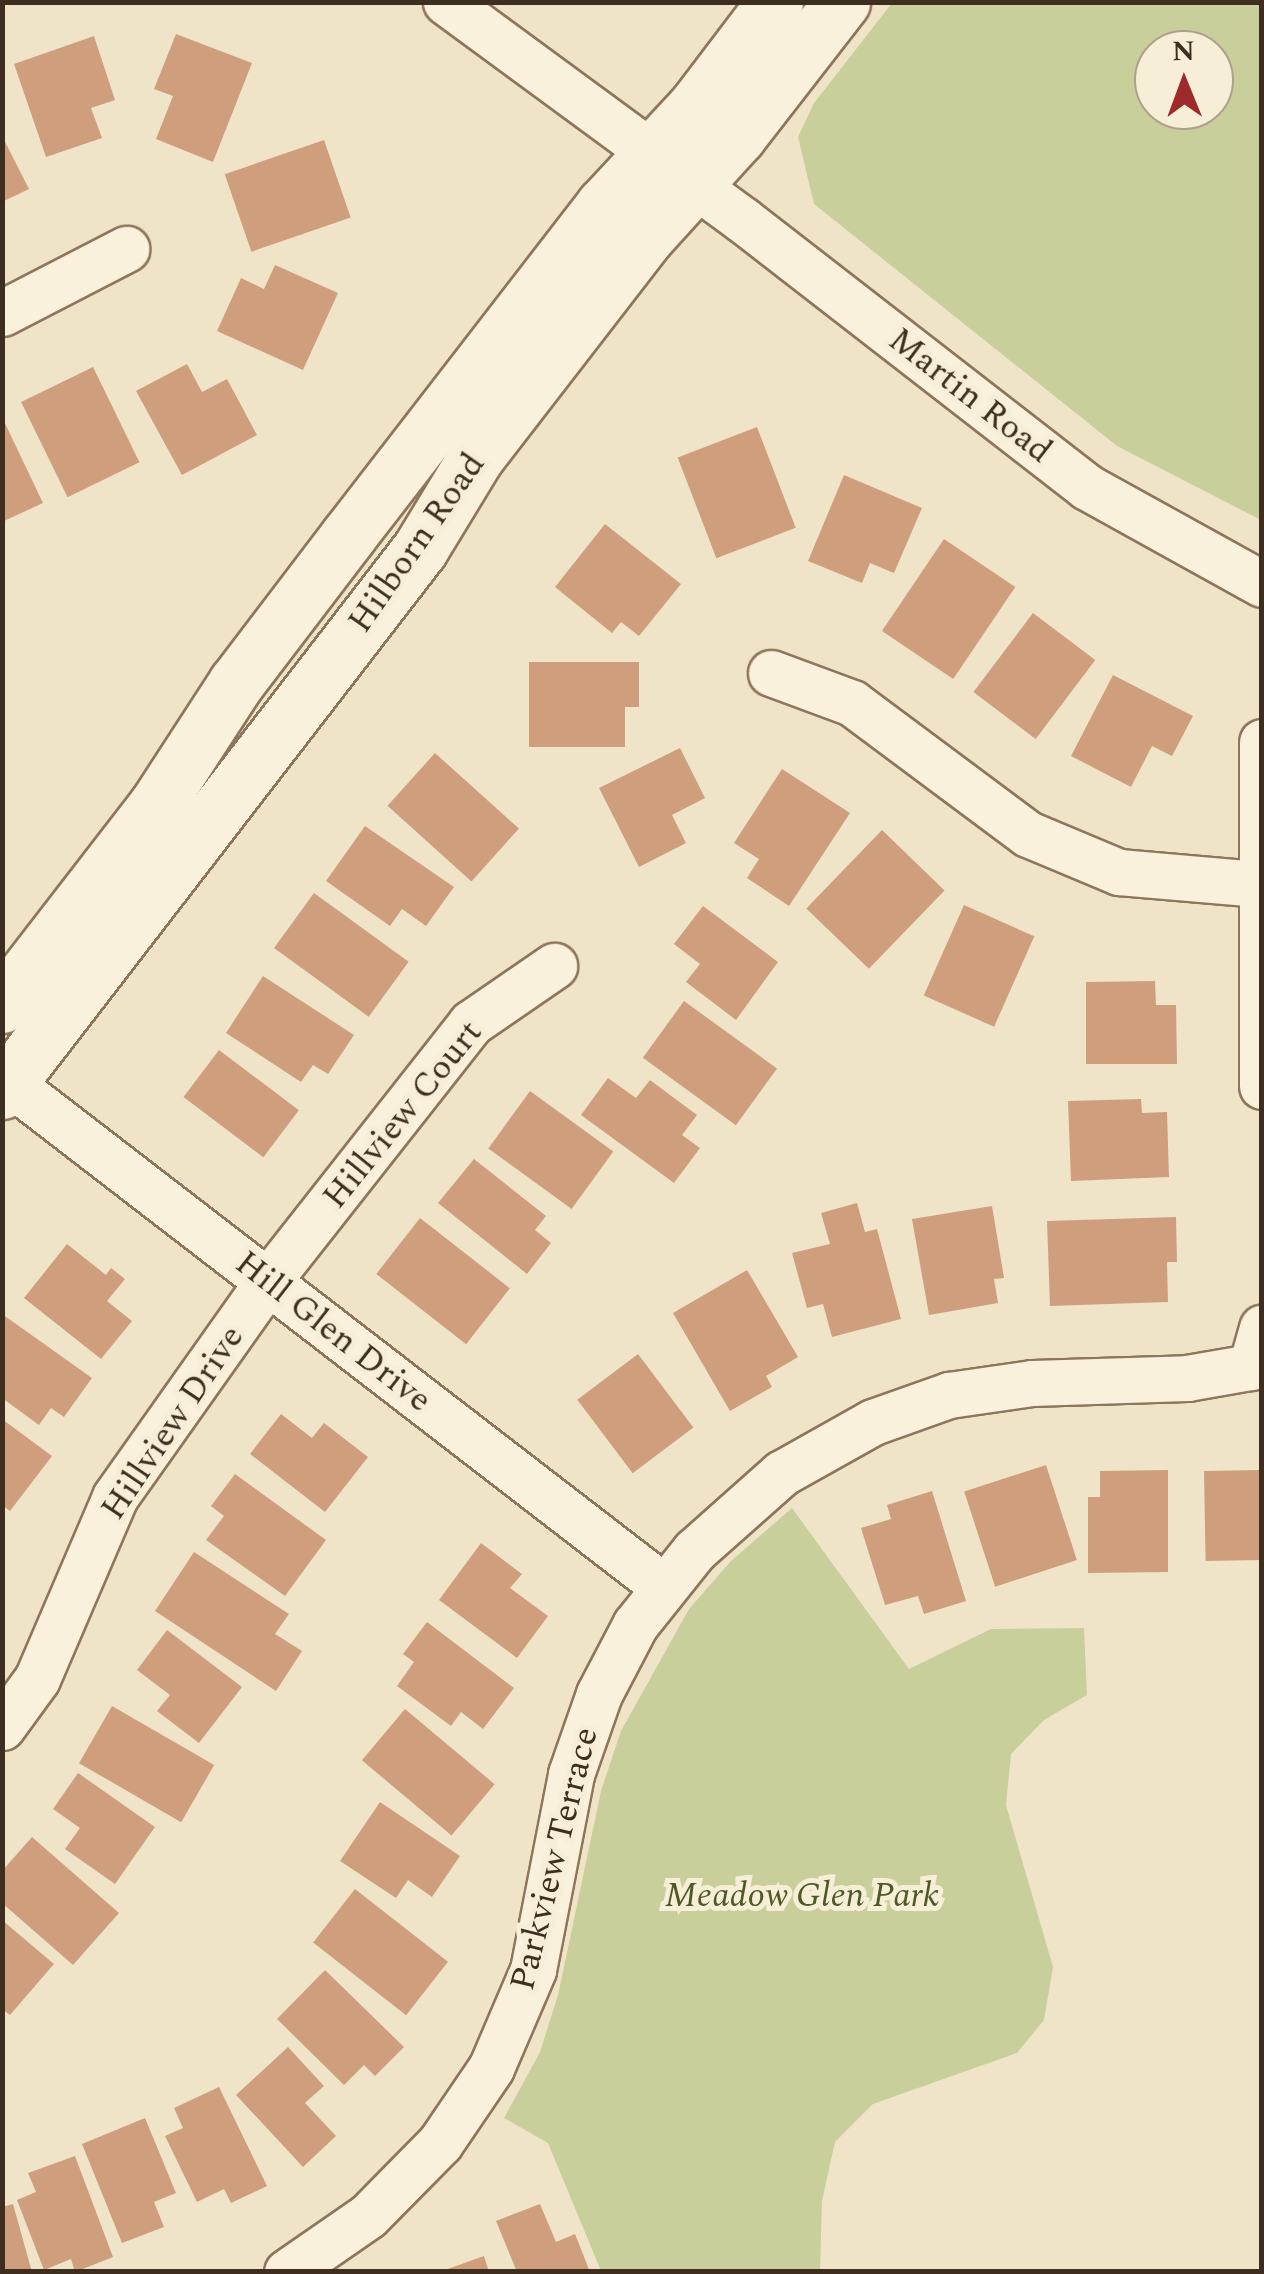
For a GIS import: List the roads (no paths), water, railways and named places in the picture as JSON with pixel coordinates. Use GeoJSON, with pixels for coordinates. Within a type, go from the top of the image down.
{"type":"FeatureCollection","features":[{"type":"Feature","properties":{"kind":"street","name":"Martin Road"},"geometry":{"type":"LineString","coordinates":[[446,2],[673,168],[1088,487],[1262,584]]}},
{"type":"Feature","properties":{"kind":"street","name":"Hilborn Road"},"geometry":{"type":"LineString","coordinates":[[5,1084],[420,549],[488,441],[673,168],[775,2]]}},
{"type":"Feature","properties":{"kind":"street","name":"Hilborn Road"},"geometry":{"type":"LineString","coordinates":[[2,1005],[156,806],[236,683],[604,204],[673,168],[842,2]]}},
{"type":"Feature","properties":{"kind":"street"},"geometry":{"type":"LineString","coordinates":[[2,313],[126,249]]}},
{"type":"Feature","properties":{"kind":"street"},"geometry":{"type":"LineString","coordinates":[[771,672],[852,703],[1028,834],[1119,872],[1259,884]]}},
{"type":"Feature","properties":{"kind":"street"},"geometry":{"type":"LineString","coordinates":[[1262,742],[1262,1086]]}},
{"type":"Feature","properties":{"kind":"street","name":"Hillview Court"},"geometry":{"type":"LineString","coordinates":[[268,1281],[471,1023],[554,966]]}},
{"type":"Feature","properties":{"kind":"street","name":"Hill Glen Drive"},"geometry":{"type":"LineString","coordinates":[[5,1084],[664,1587]]}},
{"type":"Feature","properties":{"kind":"street","name":"Hillview Drive"},"geometry":{"type":"LineString","coordinates":[[2,1727],[37,1679],[115,1497],[268,1281]]}},
{"type":"Feature","properties":{"kind":"street","name":"Parkview Terrace"},"geometry":{"type":"LineString","coordinates":[[287,2272],[368,2216],[440,2144],[491,2068],[533,1970],[571,1774],[599,1694],[664,1587],[694,1551],[782,1473],[873,1422],[949,1395],[1032,1383],[1187,1378],[1251,1367],[1262,1328]]}},
{"type":"Feature","properties":{"kind":"park label","name":"Meadow Glen Park"},"geometry":{"type":"Point","coordinates":[802,1896]}}]}
